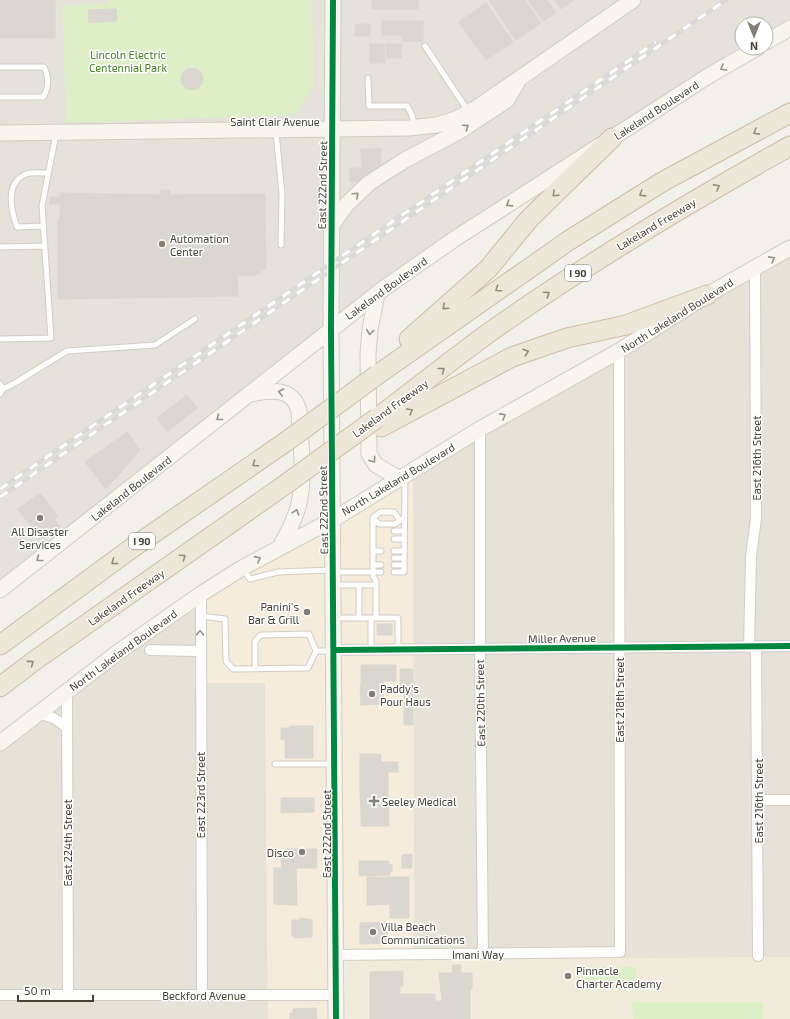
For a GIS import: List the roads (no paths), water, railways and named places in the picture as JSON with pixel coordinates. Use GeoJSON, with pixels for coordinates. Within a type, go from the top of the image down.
{"type":"FeatureCollection","features":[{"type":"Feature","properties":{"kind":"highway","name":"I 90"},"geometry":{"type":"LineString","coordinates":[[0,645],[132,548],[287,442],[377,375],[568,241],[662,182],[790,113]]}},
{"type":"Feature","properties":{"kind":"highway"},"geometry":{"type":"LineString","coordinates":[[377,375],[404,344],[488,269],[529,219],[612,138]]}},
{"type":"Feature","properties":{"kind":"highway","name":"Lakeland Freeway"},"geometry":{"type":"LineString","coordinates":[[0,687],[34,660],[286,484],[376,424],[496,327],[613,250],[702,196],[790,146]]}},
{"type":"Feature","properties":{"kind":"highway"},"geometry":{"type":"LineString","coordinates":[[376,424],[512,357],[567,338],[626,325],[707,295]]}},
{"type":"Feature","properties":{"kind":"street","name":"East 222nd Street"},"geometry":{"type":"LineString","coordinates":[[333,0],[331,329],[335,650],[336,1019]]}},
{"type":"Feature","properties":{"kind":"street","name":"Saint Clair Avenue"},"geometry":{"type":"LineString","coordinates":[[0,133],[333,130],[415,128],[437,125],[468,112],[633,0]]}},
{"type":"Feature","properties":{"kind":"street"},"geometry":{"type":"LineString","coordinates":[[774,37],[790,28]]}},
{"type":"Feature","properties":{"kind":"street","name":"Lakeland Boulevard"},"geometry":{"type":"LineString","coordinates":[[0,590],[377,294],[456,238],[710,75],[743,56]]}},
{"type":"Feature","properties":{"kind":"street"},"geometry":{"type":"LineString","coordinates":[[332,225],[346,205],[369,183],[405,160],[460,131],[507,100],[520,78]]}},
{"type":"Feature","properties":{"kind":"street","name":"North Lakeland Boulevard"},"geometry":{"type":"LineString","coordinates":[[0,743],[67,691],[201,594],[242,568],[334,519],[480,429],[619,351],[707,295],[790,248]]}},
{"type":"Feature","properties":{"kind":"street","name":"East 216th Street"},"geometry":{"type":"LineString","coordinates":[[755,268],[756,518],[751,557],[758,800],[758,956]]}},
{"type":"Feature","properties":{"kind":"street"},"geometry":{"type":"LineString","coordinates":[[377,294],[370,329],[368,354],[369,454],[376,465],[403,477]]}},
{"type":"Feature","properties":{"kind":"street","name":"East 218th Street"},"geometry":{"type":"LineString","coordinates":[[619,351],[620,952]]}},
{"type":"Feature","properties":{"kind":"street"},"geometry":{"type":"LineString","coordinates":[[249,394],[272,390],[280,391],[292,397],[297,403],[299,411],[301,461],[300,498],[294,520],[280,547]]}},
{"type":"Feature","properties":{"kind":"street","name":"East 220th Street"},"geometry":{"type":"LineString","coordinates":[[480,429],[480,649],[483,954]]}},
{"type":"Feature","properties":{"kind":"street","name":"East 223rd Street"},"geometry":{"type":"LineString","coordinates":[[201,594],[202,995]]}},
{"type":"Feature","properties":{"kind":"street","name":"Miller Avenue"},"geometry":{"type":"LineString","coordinates":[[335,650],[790,646]]}},
{"type":"Feature","properties":{"kind":"street"},"geometry":{"type":"LineString","coordinates":[[150,650],[200,651]]}},
{"type":"Feature","properties":{"kind":"street","name":"East 224th Street"},"geometry":{"type":"LineString","coordinates":[[67,691],[68,995]]}},
{"type":"Feature","properties":{"kind":"street"},"geometry":{"type":"LineString","coordinates":[[37,714],[48,715],[57,719],[67,728]]}},
{"type":"Feature","properties":{"kind":"street"},"geometry":{"type":"LineString","coordinates":[[758,800],[790,800]]}},
{"type":"Feature","properties":{"kind":"street","name":"Imani Way"},"geometry":{"type":"LineString","coordinates":[[336,955],[620,952]]}},
{"type":"Feature","properties":{"kind":"street","name":"Beckford Avenue"},"geometry":{"type":"LineString","coordinates":[[0,995],[336,995]]}},
{"type":"Feature","properties":{"kind":"lane"},"geometry":{"type":"LineString","coordinates":[[425,46],[468,112]]}},
{"type":"Feature","properties":{"kind":"lane"},"geometry":{"type":"LineString","coordinates":[[0,67],[44,67],[47,73],[47,91],[44,96],[0,96]]}},
{"type":"Feature","properties":{"kind":"lane"},"geometry":{"type":"LineString","coordinates":[[368,78],[369,106],[407,106],[412,116],[415,128]]}},
{"type":"Feature","properties":{"kind":"lane"},"geometry":{"type":"LineString","coordinates":[[276,131],[282,194],[282,246]]}},
{"type":"Feature","properties":{"kind":"lane"},"geometry":{"type":"LineString","coordinates":[[0,339],[51,338],[42,206],[56,133]]}},
{"type":"Feature","properties":{"kind":"lane"},"geometry":{"type":"LineString","coordinates":[[43,226],[17,226],[11,212],[11,192],[16,181],[27,174],[48,173]]}},
{"type":"Feature","properties":{"kind":"lane"},"geometry":{"type":"LineString","coordinates":[[0,247],[45,246]]}},
{"type":"Feature","properties":{"kind":"lane"},"geometry":{"type":"LineString","coordinates":[[1,389],[15,383],[66,351],[155,345],[195,319]]}},
{"type":"Feature","properties":{"kind":"lane"},"geometry":{"type":"LineString","coordinates":[[394,572],[404,572],[404,531],[402,519],[403,477]]}},
{"type":"Feature","properties":{"kind":"lane"},"geometry":{"type":"LineString","coordinates":[[371,650],[376,585],[374,572],[374,518],[380,512],[394,512],[402,519]]}},
{"type":"Feature","properties":{"kind":"lane"},"geometry":{"type":"LineString","coordinates":[[374,518],[379,524],[395,524],[402,519]]}},
{"type":"Feature","properties":{"kind":"lane"},"geometry":{"type":"LineString","coordinates":[[394,531],[404,531]]}},
{"type":"Feature","properties":{"kind":"lane"},"geometry":{"type":"LineString","coordinates":[[374,532],[381,532]]}},
{"type":"Feature","properties":{"kind":"lane"},"geometry":{"type":"LineString","coordinates":[[374,539],[381,539]]}},
{"type":"Feature","properties":{"kind":"lane"},"geometry":{"type":"LineString","coordinates":[[394,539],[404,539]]}},
{"type":"Feature","properties":{"kind":"lane"},"geometry":{"type":"LineString","coordinates":[[394,551],[404,550]]}},
{"type":"Feature","properties":{"kind":"lane"},"geometry":{"type":"LineString","coordinates":[[374,551],[381,551]]}},
{"type":"Feature","properties":{"kind":"lane"},"geometry":{"type":"LineString","coordinates":[[374,557],[381,557]]}},
{"type":"Feature","properties":{"kind":"lane"},"geometry":{"type":"LineString","coordinates":[[394,558],[404,558]]}},
{"type":"Feature","properties":{"kind":"lane"},"geometry":{"type":"LineString","coordinates":[[374,565],[381,565]]}},
{"type":"Feature","properties":{"kind":"lane"},"geometry":{"type":"LineString","coordinates":[[394,565],[404,565]]}},
{"type":"Feature","properties":{"kind":"lane"},"geometry":{"type":"LineString","coordinates":[[242,568],[250,579],[278,572],[334,576],[381,572]]}},
{"type":"Feature","properties":{"kind":"lane"},"geometry":{"type":"LineString","coordinates":[[334,576],[359,585],[376,585]]}},
{"type":"Feature","properties":{"kind":"lane"},"geometry":{"type":"LineString","coordinates":[[359,585],[359,618]]}},
{"type":"Feature","properties":{"kind":"lane"},"geometry":{"type":"LineString","coordinates":[[200,615],[225,619],[226,661],[228,666],[233,669],[308,668],[316,651],[309,634],[261,635],[255,641],[255,668]]}},
{"type":"Feature","properties":{"kind":"lane"},"geometry":{"type":"LineString","coordinates":[[334,618],[398,618],[398,650]]}},
{"type":"Feature","properties":{"kind":"lane"},"geometry":{"type":"LineString","coordinates":[[316,651],[335,650]]}},
{"type":"Feature","properties":{"kind":"lane"},"geometry":{"type":"LineString","coordinates":[[275,764],[335,764]]}},
{"type":"Feature","properties":{"kind":"railway"},"geometry":{"type":"LineString","coordinates":[[0,497],[726,0]]}},
{"type":"Feature","properties":{"kind":"railway"},"geometry":{"type":"LineString","coordinates":[[0,489],[656,42]]}},
{"type":"Feature","properties":{"kind":"place","name":"Automation Center"},"geometry":{"type":"Point","coordinates":[162,244]}},
{"type":"Feature","properties":{"kind":"place","name":"All Disaster Services"},"geometry":{"type":"Point","coordinates":[40,518]}},
{"type":"Feature","properties":{"kind":"place","name":"Panini's Bar & Grill"},"geometry":{"type":"Point","coordinates":[307,612]}},
{"type":"Feature","properties":{"kind":"place","name":"Paddy's Pour Haus"},"geometry":{"type":"Point","coordinates":[372,694]}},
{"type":"Feature","properties":{"kind":"place","name":"Seeley Medical"},"geometry":{"type":"Point","coordinates":[374,801]}},
{"type":"Feature","properties":{"kind":"place","name":"Disco"},"geometry":{"type":"Point","coordinates":[302,852]}},
{"type":"Feature","properties":{"kind":"place","name":"Villa Beach Communications"},"geometry":{"type":"Point","coordinates":[373,932]}},
{"type":"Feature","properties":{"kind":"place","name":"Pinnacle Charter Academy"},"geometry":{"type":"Point","coordinates":[568,976]}},
{"type":"Feature","properties":{"kind":"park label","name":"Lincoln Electric Centennial Park"},"geometry":{"type":"Point","coordinates":[128,60]}}]}
